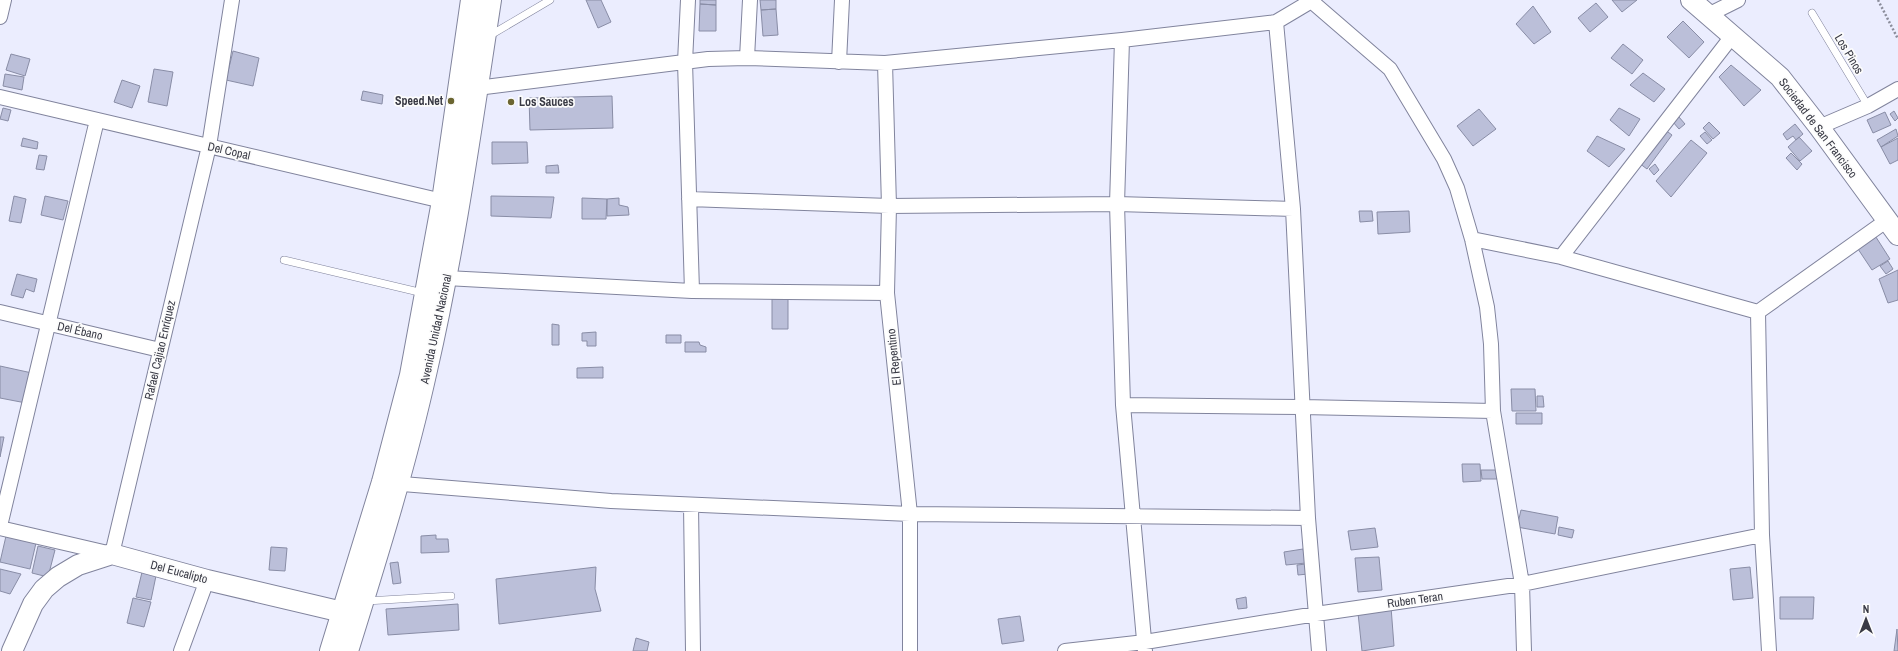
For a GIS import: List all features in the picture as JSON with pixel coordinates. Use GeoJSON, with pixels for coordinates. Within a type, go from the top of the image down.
{"type":"FeatureCollection","features":[{"type":"Feature","properties":{"kind":"main road","name":"Avenida Unidad Nacional"},"geometry":{"type":"LineString","coordinates":[[348,651],[355,610],[390,483],[426,377],[446,278],[450,203],[471,0]]}},
{"type":"Feature","properties":{"kind":"main road","name":"Avenida Unidad Nacional"},"geometry":{"type":"LineString","coordinates":[[390,483],[425,293],[450,203],[477,88],[491,0]]}},
{"type":"Feature","properties":{"kind":"main road","name":"Sociedad de San Francisco"},"geometry":{"type":"LineString","coordinates":[[1691,0],[1710,14],[1780,77],[1819,127],[1892,228]]}},
{"type":"Feature","properties":{"kind":"main road","name":"Del Eucalipto"},"geometry":{"type":"LineString","coordinates":[[112,554],[207,580],[355,610]]}},
{"type":"Feature","properties":{"kind":"main road"},"geometry":{"type":"LineString","coordinates":[[12,651],[33,604],[44,589],[58,577],[78,565],[112,554]]}},
{"type":"Feature","properties":{"kind":"main road","name":"Avenida Unidad Nacional"},"geometry":{"type":"LineString","coordinates":[[330,651],[355,610]]}},
{"type":"Feature","properties":{"kind":"street"},"geometry":{"type":"LineString","coordinates":[[0,16],[4,0]]}},
{"type":"Feature","properties":{"kind":"street","name":"Rafael Cajiao Enríquez"},"geometry":{"type":"LineString","coordinates":[[112,554],[209,146],[232,0]]}},
{"type":"Feature","properties":{"kind":"street"},"geometry":{"type":"LineString","coordinates":[[688,0],[685,62],[692,291]]}},
{"type":"Feature","properties":{"kind":"street"},"geometry":{"type":"LineString","coordinates":[[747,58],[750,0]]}},
{"type":"Feature","properties":{"kind":"street"},"geometry":{"type":"LineString","coordinates":[[839,62],[842,0]]}},
{"type":"Feature","properties":{"kind":"street"},"geometry":{"type":"LineString","coordinates":[[477,88],[708,59],[747,58],[885,63],[1122,40],[1276,22],[1311,0],[1390,70],[1444,159],[1457,188],[1472,239],[1487,307],[1491,344],[1493,412],[1522,584],[1524,651]]}},
{"type":"Feature","properties":{"kind":"street"},"geometry":{"type":"LineString","coordinates":[[1710,14],[1738,0]]}},
{"type":"Feature","properties":{"kind":"street"},"geometry":{"type":"LineString","coordinates":[[1276,22],[1293,209],[1308,518],[1319,651]]}},
{"type":"Feature","properties":{"kind":"street"},"geometry":{"type":"LineString","coordinates":[[1561,257],[1733,35]]}},
{"type":"Feature","properties":{"kind":"street"},"geometry":{"type":"LineString","coordinates":[[1122,40],[1117,204],[1123,405],[1145,646]]}},
{"type":"Feature","properties":{"kind":"street","name":"El Repentino"},"geometry":{"type":"LineString","coordinates":[[885,63],[889,206],[887,293],[910,514],[910,651]]}},
{"type":"Feature","properties":{"kind":"street"},"geometry":{"type":"LineString","coordinates":[[1819,127],[1868,106],[1898,89]]}},
{"type":"Feature","properties":{"kind":"street","name":"Del Copal"},"geometry":{"type":"LineString","coordinates":[[0,97],[450,203]]}},
{"type":"Feature","properties":{"kind":"street"},"geometry":{"type":"LineString","coordinates":[[0,527],[97,120]]}},
{"type":"Feature","properties":{"kind":"street"},"geometry":{"type":"LineString","coordinates":[[689,199],[889,206],[1117,204],[1293,209]]}},
{"type":"Feature","properties":{"kind":"street"},"geometry":{"type":"LineString","coordinates":[[1472,239],[1561,257],[1758,312],[1892,228]]}},
{"type":"Feature","properties":{"kind":"street"},"geometry":{"type":"LineString","coordinates":[[446,278],[692,291],[887,293]]}},
{"type":"Feature","properties":{"kind":"street","name":"Del Ébano"},"geometry":{"type":"LineString","coordinates":[[0,312],[160,350]]}},
{"type":"Feature","properties":{"kind":"street"},"geometry":{"type":"LineString","coordinates":[[1758,312],[1762,535],[1769,651]]}},
{"type":"Feature","properties":{"kind":"street"},"geometry":{"type":"LineString","coordinates":[[1123,405],[1302,407],[1493,412]]}},
{"type":"Feature","properties":{"kind":"street"},"geometry":{"type":"LineString","coordinates":[[390,483],[611,501],[910,514],[1308,518]]}},
{"type":"Feature","properties":{"kind":"street"},"geometry":{"type":"LineString","coordinates":[[691,505],[693,651]]}},
{"type":"Feature","properties":{"kind":"street","name":"Del Eucalipto"},"geometry":{"type":"LineString","coordinates":[[0,527],[112,554]]}},
{"type":"Feature","properties":{"kind":"street","name":"Ruben Teran"},"geometry":{"type":"LineString","coordinates":[[1065,651],[1145,646],[1316,614],[1522,584],[1762,535]]}},
{"type":"Feature","properties":{"kind":"street"},"geometry":{"type":"LineString","coordinates":[[181,651],[207,580]]}},
{"type":"Feature","properties":{"kind":"lane"},"geometry":{"type":"LineString","coordinates":[[485,38],[550,0]]}},
{"type":"Feature","properties":{"kind":"lane","name":"Los Pinos"},"geometry":{"type":"LineString","coordinates":[[1812,14],[1868,106]]}},
{"type":"Feature","properties":{"kind":"lane"},"geometry":{"type":"LineString","coordinates":[[284,260],[425,293]]}},
{"type":"Feature","properties":{"kind":"lane"},"geometry":{"type":"LineString","coordinates":[[355,610],[451,596]]}},
{"type":"Feature","properties":{"kind":"path"},"geometry":{"type":"LineString","coordinates":[[1878,0],[1898,39]]}},
{"type":"Feature","properties":{"kind":"building"},"geometry":{"type":"Polygon","coordinates":[[[586,0],[601,0],[611,22],[598,28],[586,0]]]}},
{"type":"Feature","properties":{"kind":"building"},"geometry":{"type":"Polygon","coordinates":[[[700,0],[716,0],[716,5],[700,4],[700,0]]]}},
{"type":"Feature","properties":{"kind":"building"},"geometry":{"type":"Polygon","coordinates":[[[760,0],[776,0],[776,9],[761,10],[760,0]]]}},
{"type":"Feature","properties":{"kind":"building"},"geometry":{"type":"Polygon","coordinates":[[[1612,0],[1637,0],[1622,12],[1612,0]]]}},
{"type":"Feature","properties":{"kind":"building"},"geometry":{"type":"Polygon","coordinates":[[[1596,3],[1608,17],[1590,32],[1578,18],[1596,3]]]}},
{"type":"Feature","properties":{"kind":"building"},"geometry":{"type":"Polygon","coordinates":[[[700,4],[716,5],[716,31],[699,31],[700,4]]]}},
{"type":"Feature","properties":{"kind":"building"},"geometry":{"type":"Polygon","coordinates":[[[1533,6],[1551,32],[1534,44],[1516,24],[1533,6]]]}},
{"type":"Feature","properties":{"kind":"building"},"geometry":{"type":"Polygon","coordinates":[[[776,9],[778,35],[763,36],[761,10],[776,9]]]}},
{"type":"Feature","properties":{"kind":"building"},"geometry":{"type":"Polygon","coordinates":[[[1683,21],[1704,42],[1689,58],[1667,37],[1683,21]]]}},
{"type":"Feature","properties":{"kind":"building"},"geometry":{"type":"Polygon","coordinates":[[[1623,44],[1643,60],[1632,74],[1611,58],[1623,44]]]}},
{"type":"Feature","properties":{"kind":"building"},"geometry":{"type":"Polygon","coordinates":[[[233,51],[259,58],[253,86],[226,80],[233,51]]]}},
{"type":"Feature","properties":{"kind":"building"},"geometry":{"type":"Polygon","coordinates":[[[11,54],[30,59],[25,76],[6,70],[11,54]]]}},
{"type":"Feature","properties":{"kind":"building"},"geometry":{"type":"Polygon","coordinates":[[[1731,65],[1761,90],[1744,106],[1719,77],[1731,65]]]}},
{"type":"Feature","properties":{"kind":"building"},"geometry":{"type":"Polygon","coordinates":[[[154,69],[173,72],[167,106],[148,102],[154,69]]]}},
{"type":"Feature","properties":{"kind":"building"},"geometry":{"type":"Polygon","coordinates":[[[1643,73],[1665,89],[1654,102],[1630,85],[1643,73]]]}},
{"type":"Feature","properties":{"kind":"building"},"geometry":{"type":"Polygon","coordinates":[[[5,74],[24,77],[22,90],[3,86],[5,74]]]}},
{"type":"Feature","properties":{"kind":"building"},"geometry":{"type":"Polygon","coordinates":[[[122,80],[140,86],[132,108],[114,102],[122,80]]]}},
{"type":"Feature","properties":{"kind":"building"},"geometry":{"type":"Polygon","coordinates":[[[363,91],[383,95],[382,104],[361,100],[363,91]]]}},
{"type":"Feature","properties":{"kind":"building"},"geometry":{"type":"Polygon","coordinates":[[[612,96],[613,128],[530,130],[529,98],[612,96]]]}},
{"type":"Feature","properties":{"kind":"building"},"geometry":{"type":"Polygon","coordinates":[[[3,108],[11,110],[8,121],[0,119],[3,108]]]}},
{"type":"Feature","properties":{"kind":"building"},"geometry":{"type":"Polygon","coordinates":[[[1619,108],[1640,119],[1629,136],[1610,120],[1619,108]]]}},
{"type":"Feature","properties":{"kind":"building"},"geometry":{"type":"Polygon","coordinates":[[[1479,109],[1496,129],[1473,146],[1457,126],[1479,109]]]}},
{"type":"Feature","properties":{"kind":"building"},"geometry":{"type":"Polygon","coordinates":[[[1894,111],[1898,118],[1895,121],[1890,114],[1894,111]]]}},
{"type":"Feature","properties":{"kind":"building"},"geometry":{"type":"Polygon","coordinates":[[[1885,112],[1891,125],[1873,133],[1867,120],[1885,112]]]}},
{"type":"Feature","properties":{"kind":"building"},"geometry":{"type":"Polygon","coordinates":[[[1679,117],[1685,124],[1679,129],[1673,122],[1679,117]]]}},
{"type":"Feature","properties":{"kind":"building"},"geometry":{"type":"Polygon","coordinates":[[[1709,122],[1720,133],[1713,139],[1703,128],[1709,122]]]}},
{"type":"Feature","properties":{"kind":"building"},"geometry":{"type":"Polygon","coordinates":[[[1795,124],[1803,134],[1796,140],[1793,136],[1787,140],[1783,134],[1795,124]]]}},
{"type":"Feature","properties":{"kind":"building"},"geometry":{"type":"Polygon","coordinates":[[[1664,129],[1672,135],[1647,169],[1639,163],[1664,129]]]}},
{"type":"Feature","properties":{"kind":"building"},"geometry":{"type":"Polygon","coordinates":[[[1896,129],[1898,136],[1881,147],[1877,140],[1896,129]]]}},
{"type":"Feature","properties":{"kind":"building"},"geometry":{"type":"Polygon","coordinates":[[[1705,132],[1712,140],[1707,144],[1700,136],[1705,132]]]}},
{"type":"Feature","properties":{"kind":"building"},"geometry":{"type":"Polygon","coordinates":[[[1597,136],[1625,149],[1609,167],[1587,151],[1597,136]]]}},
{"type":"Feature","properties":{"kind":"building"},"geometry":{"type":"Polygon","coordinates":[[[1799,137],[1812,151],[1800,161],[1788,147],[1799,137]]]}},
{"type":"Feature","properties":{"kind":"building"},"geometry":{"type":"Polygon","coordinates":[[[23,138],[38,142],[37,149],[21,146],[23,138]]]}},
{"type":"Feature","properties":{"kind":"building"},"geometry":{"type":"Polygon","coordinates":[[[1898,138],[1898,160],[1890,164],[1881,147],[1898,138]]]}},
{"type":"Feature","properties":{"kind":"building"},"geometry":{"type":"Polygon","coordinates":[[[1691,140],[1707,153],[1671,197],[1656,181],[1691,140]]]}},
{"type":"Feature","properties":{"kind":"building"},"geometry":{"type":"Polygon","coordinates":[[[492,142],[527,142],[528,163],[492,164],[492,142]]]}},
{"type":"Feature","properties":{"kind":"building"},"geometry":{"type":"Polygon","coordinates":[[[1791,153],[1802,164],[1797,170],[1786,158],[1791,153]]]}},
{"type":"Feature","properties":{"kind":"building"},"geometry":{"type":"Polygon","coordinates":[[[39,155],[47,156],[44,170],[36,169],[39,155]]]}},
{"type":"Feature","properties":{"kind":"building"},"geometry":{"type":"Polygon","coordinates":[[[1655,164],[1659,170],[1654,175],[1649,169],[1655,164]]]}},
{"type":"Feature","properties":{"kind":"building"},"geometry":{"type":"Polygon","coordinates":[[[558,165],[559,173],[546,173],[546,166],[558,165]]]}},
{"type":"Feature","properties":{"kind":"building"},"geometry":{"type":"Polygon","coordinates":[[[14,196],[26,199],[21,223],[9,221],[14,196]]]}},
{"type":"Feature","properties":{"kind":"building"},"geometry":{"type":"Polygon","coordinates":[[[45,196],[68,201],[63,220],[41,215],[45,196]]]}},
{"type":"Feature","properties":{"kind":"building"},"geometry":{"type":"Polygon","coordinates":[[[491,196],[554,197],[551,218],[491,216],[491,196]]]}},
{"type":"Feature","properties":{"kind":"building"},"geometry":{"type":"Polygon","coordinates":[[[582,198],[607,199],[606,219],[582,219],[582,198]]]}},
{"type":"Feature","properties":{"kind":"building"},"geometry":{"type":"Polygon","coordinates":[[[619,198],[619,205],[628,207],[629,215],[607,216],[607,199],[619,198]]]}},
{"type":"Feature","properties":{"kind":"building"},"geometry":{"type":"Polygon","coordinates":[[[1359,211],[1372,211],[1373,221],[1360,222],[1359,211]]]}},
{"type":"Feature","properties":{"kind":"building"},"geometry":{"type":"Polygon","coordinates":[[[1409,211],[1410,232],[1378,234],[1377,212],[1409,211]]]}},
{"type":"Feature","properties":{"kind":"building"},"geometry":{"type":"Polygon","coordinates":[[[1874,234],[1890,259],[1872,270],[1856,246],[1874,234]]]}},
{"type":"Feature","properties":{"kind":"building"},"geometry":{"type":"Polygon","coordinates":[[[1888,261],[1893,269],[1886,274],[1880,266],[1888,261]]]}},
{"type":"Feature","properties":{"kind":"building"},"geometry":{"type":"Polygon","coordinates":[[[1898,270],[1898,300],[1888,303],[1879,279],[1898,270]]]}},
{"type":"Feature","properties":{"kind":"building"},"geometry":{"type":"Polygon","coordinates":[[[17,274],[37,279],[34,292],[26,289],[23,298],[11,295],[17,274]]]}},
{"type":"Feature","properties":{"kind":"building"},"geometry":{"type":"Polygon","coordinates":[[[772,299],[788,299],[788,329],[772,329],[772,299]]]}},
{"type":"Feature","properties":{"kind":"building"},"geometry":{"type":"Polygon","coordinates":[[[552,324],[559,325],[559,345],[552,345],[552,324]]]}},
{"type":"Feature","properties":{"kind":"building"},"geometry":{"type":"Polygon","coordinates":[[[596,332],[596,346],[587,346],[587,341],[582,341],[582,333],[596,332]]]}},
{"type":"Feature","properties":{"kind":"building"},"geometry":{"type":"Polygon","coordinates":[[[666,335],[681,335],[681,343],[666,343],[666,335]]]}},
{"type":"Feature","properties":{"kind":"building"},"geometry":{"type":"Polygon","coordinates":[[[685,342],[699,342],[700,345],[706,347],[706,352],[685,352],[685,342]]]}},
{"type":"Feature","properties":{"kind":"building"},"geometry":{"type":"Polygon","coordinates":[[[0,366],[32,373],[26,403],[0,398],[0,366]]]}},
{"type":"Feature","properties":{"kind":"building"},"geometry":{"type":"Polygon","coordinates":[[[603,367],[603,378],[577,378],[577,368],[603,367]]]}},
{"type":"Feature","properties":{"kind":"building"},"geometry":{"type":"Polygon","coordinates":[[[1511,389],[1535,389],[1536,411],[1512,411],[1511,389]]]}},
{"type":"Feature","properties":{"kind":"building"},"geometry":{"type":"Polygon","coordinates":[[[1537,396],[1543,396],[1544,407],[1537,407],[1537,396]]]}},
{"type":"Feature","properties":{"kind":"building"},"geometry":{"type":"Polygon","coordinates":[[[1516,413],[1542,413],[1542,424],[1516,424],[1516,413]]]}},
{"type":"Feature","properties":{"kind":"building"},"geometry":{"type":"Polygon","coordinates":[[[0,437],[4,437],[0,457],[0,437]]]}},
{"type":"Feature","properties":{"kind":"building"},"geometry":{"type":"Polygon","coordinates":[[[1462,464],[1480,464],[1481,481],[1463,482],[1462,464]]]}},
{"type":"Feature","properties":{"kind":"building"},"geometry":{"type":"Polygon","coordinates":[[[1481,470],[1496,470],[1497,479],[1482,479],[1481,470]]]}},
{"type":"Feature","properties":{"kind":"building"},"geometry":{"type":"Polygon","coordinates":[[[1521,510],[1558,517],[1555,534],[1517,527],[1521,510]]]}},
{"type":"Feature","properties":{"kind":"building"},"geometry":{"type":"Polygon","coordinates":[[[1559,527],[1574,530],[1572,538],[1558,535],[1559,527]]]}},
{"type":"Feature","properties":{"kind":"building"},"geometry":{"type":"Polygon","coordinates":[[[1375,528],[1378,547],[1351,550],[1348,531],[1375,528]]]}},
{"type":"Feature","properties":{"kind":"building"},"geometry":{"type":"Polygon","coordinates":[[[436,535],[436,539],[448,539],[449,552],[421,553],[421,536],[436,535]]]}},
{"type":"Feature","properties":{"kind":"building"},"geometry":{"type":"Polygon","coordinates":[[[6,536],[36,543],[30,569],[0,562],[6,536]]]}},
{"type":"Feature","properties":{"kind":"building"},"geometry":{"type":"Polygon","coordinates":[[[38,546],[55,550],[48,577],[32,573],[38,546]]]}},
{"type":"Feature","properties":{"kind":"building"},"geometry":{"type":"Polygon","coordinates":[[[271,547],[287,548],[285,571],[269,570],[271,547]]]}},
{"type":"Feature","properties":{"kind":"building"},"geometry":{"type":"Polygon","coordinates":[[[1303,549],[1306,563],[1286,565],[1284,552],[1303,549]]]}},
{"type":"Feature","properties":{"kind":"building"},"geometry":{"type":"Polygon","coordinates":[[[1379,557],[1382,590],[1358,592],[1355,558],[1379,557]]]}},
{"type":"Feature","properties":{"kind":"building"},"geometry":{"type":"Polygon","coordinates":[[[398,562],[401,583],[393,584],[390,563],[398,562]]]}},
{"type":"Feature","properties":{"kind":"building"},"geometry":{"type":"Polygon","coordinates":[[[1306,564],[1308,574],[1298,575],[1297,565],[1306,564]]]}},
{"type":"Feature","properties":{"kind":"building"},"geometry":{"type":"Polygon","coordinates":[[[596,567],[595,589],[601,611],[499,624],[496,579],[596,567]]]}},
{"type":"Feature","properties":{"kind":"building"},"geometry":{"type":"Polygon","coordinates":[[[1750,567],[1753,598],[1733,600],[1730,569],[1750,567]]]}},
{"type":"Feature","properties":{"kind":"building"},"geometry":{"type":"Polygon","coordinates":[[[143,568],[157,571],[151,600],[136,597],[143,568]]]}},
{"type":"Feature","properties":{"kind":"building"},"geometry":{"type":"Polygon","coordinates":[[[0,569],[21,574],[10,594],[0,591],[0,569]]]}},
{"type":"Feature","properties":{"kind":"building"},"geometry":{"type":"Polygon","coordinates":[[[1246,597],[1247,608],[1238,609],[1236,599],[1246,597]]]}},
{"type":"Feature","properties":{"kind":"building"},"geometry":{"type":"Polygon","coordinates":[[[1780,597],[1814,597],[1813,619],[1780,619],[1780,597]]]}},
{"type":"Feature","properties":{"kind":"building"},"geometry":{"type":"Polygon","coordinates":[[[133,598],[151,602],[144,627],[127,623],[133,598]]]}},
{"type":"Feature","properties":{"kind":"building"},"geometry":{"type":"Polygon","coordinates":[[[458,604],[459,630],[388,635],[386,609],[458,604]]]}},
{"type":"Feature","properties":{"kind":"building"},"geometry":{"type":"Polygon","coordinates":[[[1391,607],[1394,646],[1362,651],[1358,613],[1391,607]]]}},
{"type":"Feature","properties":{"kind":"building"},"geometry":{"type":"Polygon","coordinates":[[[1020,616],[1024,641],[1002,644],[998,619],[1020,616]]]}},
{"type":"Feature","properties":{"kind":"building"},"geometry":{"type":"Polygon","coordinates":[[[1897,629],[1898,651],[1894,651],[1897,629]]]}},
{"type":"Feature","properties":{"kind":"building"},"geometry":{"type":"Polygon","coordinates":[[[636,638],[649,642],[647,651],[633,651],[636,638]]]}},
{"type":"Feature","properties":{"kind":"place","name":"Speed.Net"},"geometry":{"type":"Point","coordinates":[451,101]}},
{"type":"Feature","properties":{"kind":"place","name":"Los Sauces"},"geometry":{"type":"Point","coordinates":[511,102]}}]}
